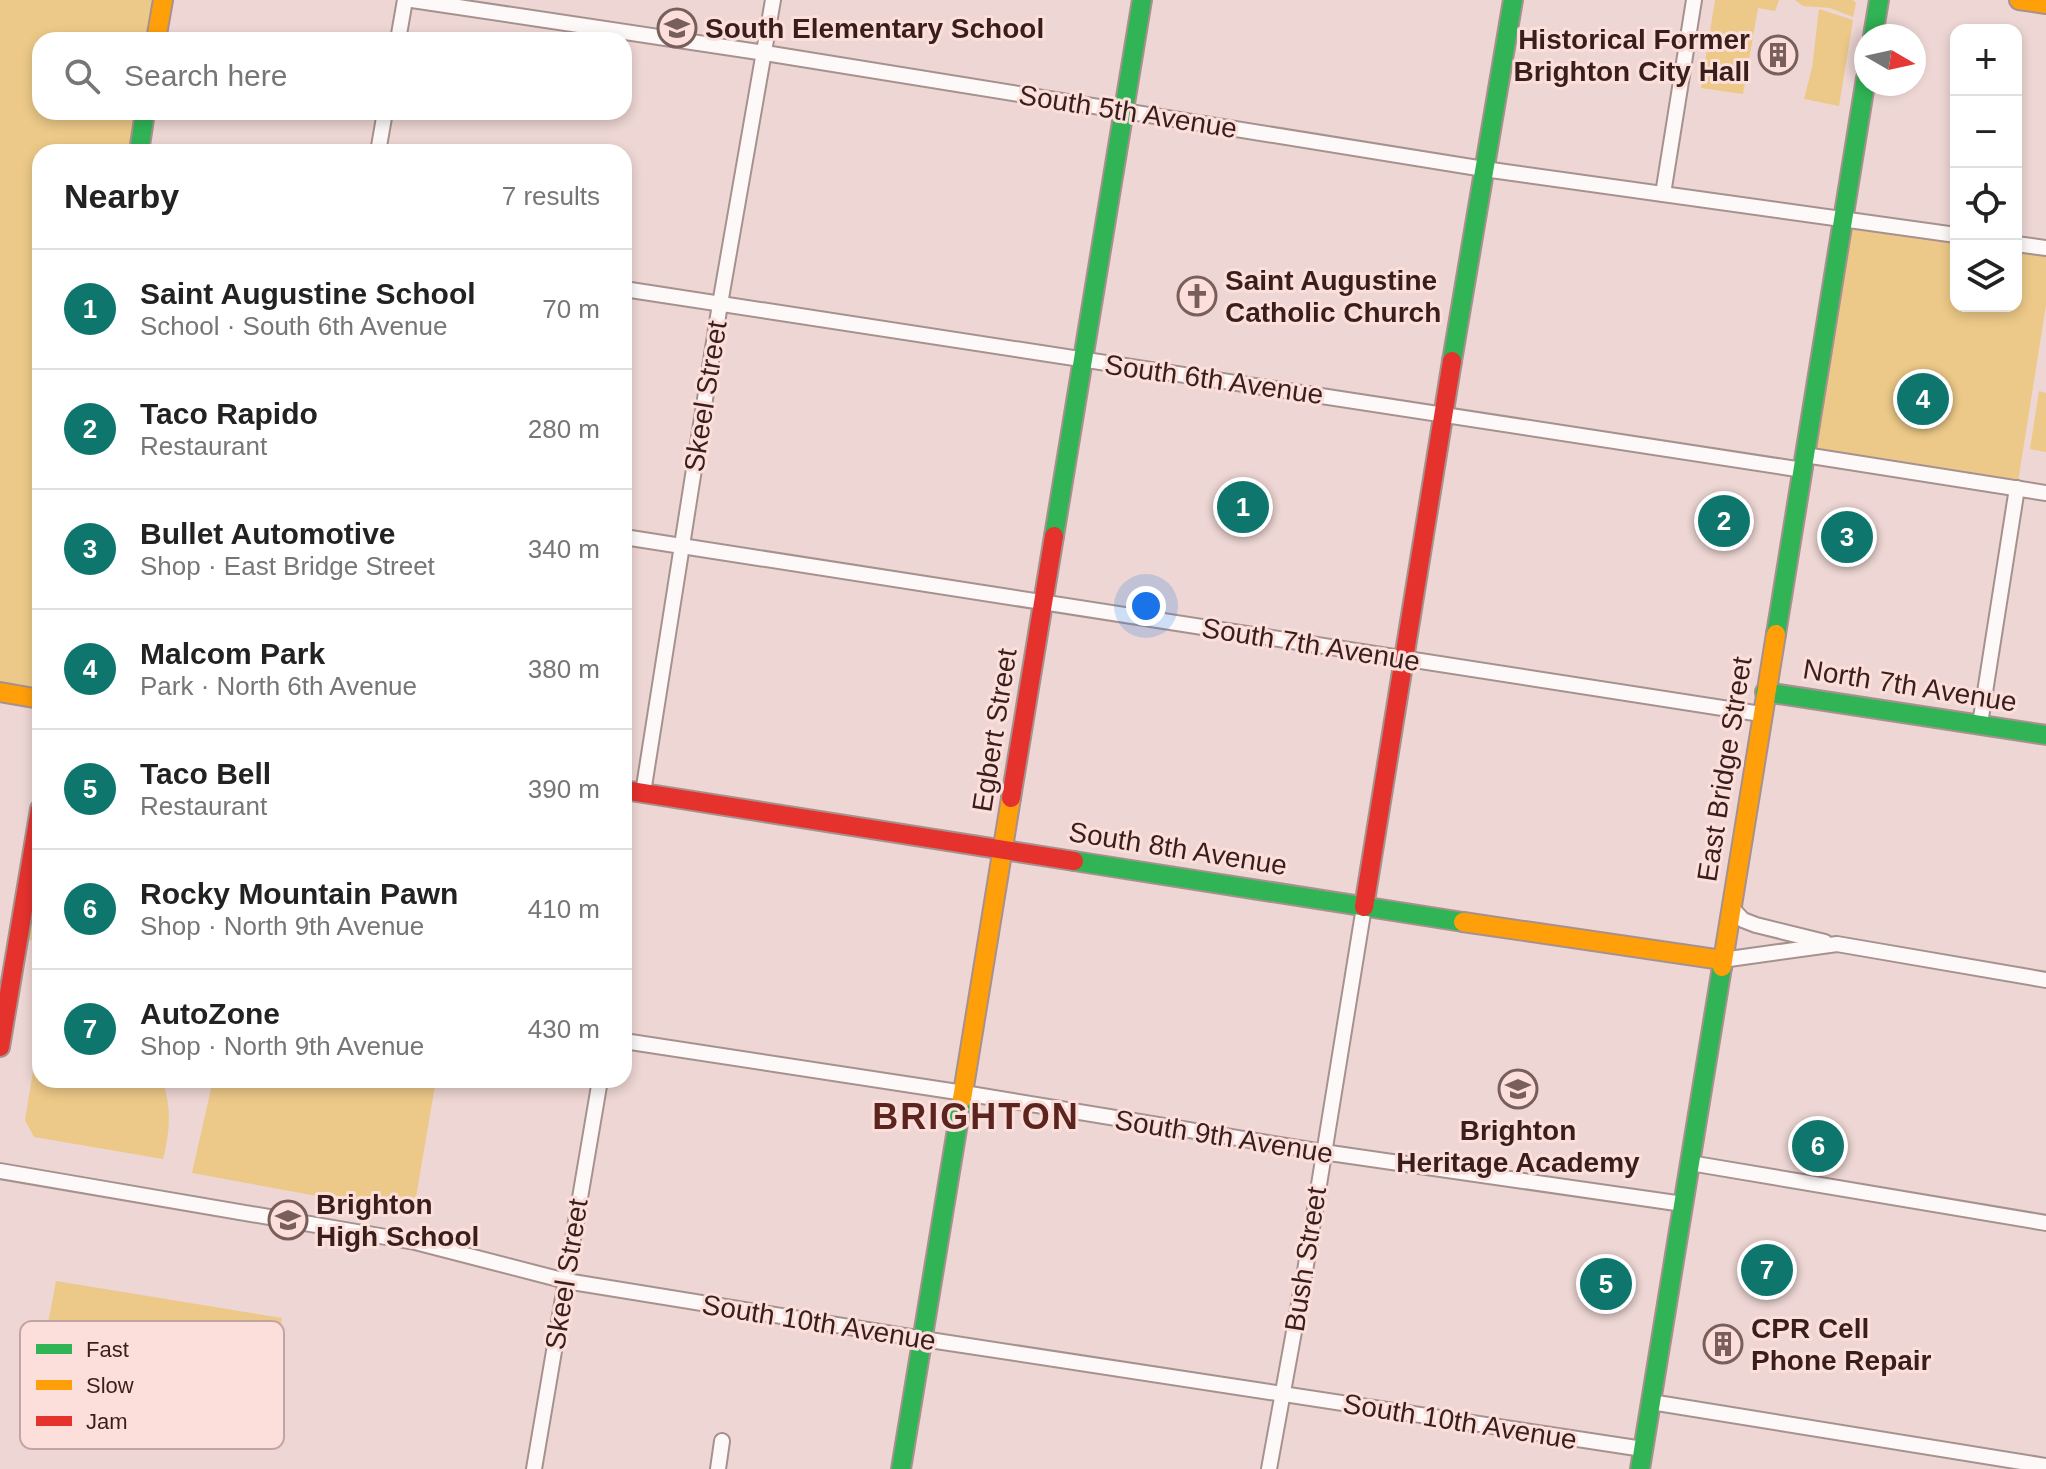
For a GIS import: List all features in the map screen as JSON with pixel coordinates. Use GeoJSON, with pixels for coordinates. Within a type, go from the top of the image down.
{"type":"FeatureCollection","features":[{"type":"Feature","properties":{"kind":"street"},"geometry":{"type":"LineString","coordinates":[[157,32],[163,0]]}},
{"type":"Feature","properties":{"kind":"street"},"geometry":{"type":"LineString","coordinates":[[399,32],[405,0]]}},
{"type":"Feature","properties":{"kind":"street","name":"South 5th Avenue"},"geometry":{"type":"LineString","coordinates":[[412,0],[625,32]]}},
{"type":"Feature","properties":{"kind":"street","name":"Skeel Street"},"geometry":{"type":"LineString","coordinates":[[643,793],[740,178],[773,0]]}},
{"type":"Feature","properties":{"kind":"street","name":"Egbert Street"},"geometry":{"type":"LineString","coordinates":[[901,1469],[1142,0]]}},
{"type":"Feature","properties":{"kind":"street"},"geometry":{"type":"LineString","coordinates":[[1364,907],[1513,0]]}},
{"type":"Feature","properties":{"kind":"street"},"geometry":{"type":"LineString","coordinates":[[1663,194],[1694,0]]}},
{"type":"Feature","properties":{"kind":"street"},"geometry":{"type":"LineString","coordinates":[[1875,24],[1879,0]]}},
{"type":"Feature","properties":{"kind":"street"},"geometry":{"type":"LineString","coordinates":[[2019,0],[2046,4]]}},
{"type":"Feature","properties":{"kind":"street","name":"South 5th Avenue"},"geometry":{"type":"LineString","coordinates":[[632,33],[1484,169],[1950,234]]}},
{"type":"Feature","properties":{"kind":"street","name":"East Bridge Street"},"geometry":{"type":"LineString","coordinates":[[1640,1469],[1863,96]]}},
{"type":"Feature","properties":{"kind":"street"},"geometry":{"type":"LineString","coordinates":[[140,144],[144,120]]}},
{"type":"Feature","properties":{"kind":"street"},"geometry":{"type":"LineString","coordinates":[[379,144],[384,120]]}},
{"type":"Feature","properties":{"kind":"street"},"geometry":{"type":"LineString","coordinates":[[2022,245],[2046,248]]}},
{"type":"Feature","properties":{"kind":"street","name":"South 6th Avenue"},"geometry":{"type":"LineString","coordinates":[[632,290],[1444,413],[2046,493]]}},
{"type":"Feature","properties":{"kind":"street"},"geometry":{"type":"LineString","coordinates":[[1980,724],[2017,488]]}},
{"type":"Feature","properties":{"kind":"street","name":"South 7th Avenue"},"geometry":{"type":"LineString","coordinates":[[632,538],[1761,714]]}},
{"type":"Feature","properties":{"kind":"street"},"geometry":{"type":"LineString","coordinates":[[0,692],[32,698]]}},
{"type":"Feature","properties":{"kind":"street","name":"North 7th Avenue"},"geometry":{"type":"LineString","coordinates":[[1765,692],[2046,735]]}},
{"type":"Feature","properties":{"kind":"street","name":"South 8th Avenue"},"geometry":{"type":"LineString","coordinates":[[632,791],[1722,960]]}},
{"type":"Feature","properties":{"kind":"street"},"geometry":{"type":"LineString","coordinates":[[0,1047],[32,857]]}},
{"type":"Feature","properties":{"kind":"street"},"geometry":{"type":"LineString","coordinates":[[1730,906],[1743,920],[1756,925],[1837,944],[2046,980]]}},
{"type":"Feature","properties":{"kind":"street","name":"Bush Street"},"geometry":{"type":"LineString","coordinates":[[1269,1469],[1305,1271],[1364,907]]}},
{"type":"Feature","properties":{"kind":"street"},"geometry":{"type":"LineString","coordinates":[[1722,960],[1837,944]]}},
{"type":"Feature","properties":{"kind":"street","name":"South 9th Avenue"},"geometry":{"type":"LineString","coordinates":[[632,1042],[1323,1152],[1683,1204]]}},
{"type":"Feature","properties":{"kind":"street","name":"Skeel Street"},"geometry":{"type":"LineString","coordinates":[[534,1469],[599,1088]]}},
{"type":"Feature","properties":{"kind":"street"},"geometry":{"type":"LineString","coordinates":[[1690,1163],[2046,1223]]}},
{"type":"Feature","properties":{"kind":"street","name":"South 10th Avenue"},"geometry":{"type":"LineString","coordinates":[[0,1171],[415,1242],[566,1281],[1643,1449]]}},
{"type":"Feature","properties":{"kind":"street"},"geometry":{"type":"LineString","coordinates":[[1651,1402],[2046,1466]]}},
{"type":"Feature","properties":{"kind":"street"},"geometry":{"type":"LineString","coordinates":[[718,1469],[722,1441]]}},
{"type":"Feature","properties":{"kind":"shaded area"},"geometry":{"type":"Polygon","coordinates":[[[0,0],[162,0],[157,32],[32,32],[32,120],[143,120],[139,144],[32,144],[32,698],[0,692],[0,0]]]}},
{"type":"Feature","properties":{"kind":"shaded area"},"geometry":{"type":"Polygon","coordinates":[[[1715,0],[1779,0],[1775,11],[1758,8],[1743,94],[1701,88],[1715,0]]]}},
{"type":"Feature","properties":{"kind":"shaded area"},"geometry":{"type":"Polygon","coordinates":[[[1795,0],[1853,0],[1856,3],[1853,17],[1830,8],[1803,6],[1795,0]]]}},
{"type":"Feature","properties":{"kind":"shaded area"},"geometry":{"type":"Polygon","coordinates":[[[1819,9],[1853,20],[1839,106],[1804,99],[1812,68],[1819,9]]]}},
{"type":"Feature","properties":{"kind":"shaded area"},"geometry":{"type":"Polygon","coordinates":[[[1844,220],[1950,234],[1950,312],[2022,312],[2022,245],[2046,248],[2046,305],[2017,488],[1805,455],[1844,220]]]}},
{"type":"Feature","properties":{"kind":"shaded area"},"geometry":{"type":"Polygon","coordinates":[[[2039,391],[2046,393],[2046,452],[2030,449],[2039,391]]]}},
{"type":"Feature","properties":{"kind":"shaded area"},"geometry":{"type":"Polygon","coordinates":[[[32,856],[32,941],[18,938],[32,856]]]}},
{"type":"Feature","properties":{"kind":"shaded area"},"geometry":{"type":"Polygon","coordinates":[[[32,1077],[32,1088],[164,1088],[169,1120],[163,1159],[34,1137],[25,1120],[32,1077]]]}},
{"type":"Feature","properties":{"kind":"shaded area"},"geometry":{"type":"Polygon","coordinates":[[[211,1088],[435,1088],[416,1197],[399,1211],[192,1173],[211,1088]]]}},
{"type":"Feature","properties":{"kind":"shaded area"},"geometry":{"type":"Polygon","coordinates":[[[56,1281],[282,1318],[282,1321],[48,1321],[56,1281]]]}},
{"type":"Feature","properties":{"kind":"traffic: fast"},"geometry":{"type":"LineString","coordinates":[[1054,536],[1142,0]]}},
{"type":"Feature","properties":{"kind":"traffic: fast"},"geometry":{"type":"LineString","coordinates":[[1452,361],[1513,0]]}},
{"type":"Feature","properties":{"kind":"traffic: fast"},"geometry":{"type":"LineString","coordinates":[[1875,24],[1879,0]]}},
{"type":"Feature","properties":{"kind":"traffic: fast"},"geometry":{"type":"LineString","coordinates":[[1776,634],[1863,96]]}},
{"type":"Feature","properties":{"kind":"traffic: fast"},"geometry":{"type":"LineString","coordinates":[[140,144],[144,120]]}},
{"type":"Feature","properties":{"kind":"traffic: fast"},"geometry":{"type":"LineString","coordinates":[[1765,692],[2046,735]]}},
{"type":"Feature","properties":{"kind":"traffic: fast"},"geometry":{"type":"LineString","coordinates":[[1074,861],[1463,922]]}},
{"type":"Feature","properties":{"kind":"traffic: fast"},"geometry":{"type":"LineString","coordinates":[[1640,1469],[1722,967]]}},
{"type":"Feature","properties":{"kind":"traffic: fast"},"geometry":{"type":"LineString","coordinates":[[901,1469],[962,1099]]}},
{"type":"Feature","properties":{"kind":"traffic: slow"},"geometry":{"type":"LineString","coordinates":[[157,32],[163,0]]}},
{"type":"Feature","properties":{"kind":"traffic: slow"},"geometry":{"type":"LineString","coordinates":[[2019,0],[2046,4]]}},
{"type":"Feature","properties":{"kind":"traffic: slow"},"geometry":{"type":"LineString","coordinates":[[1722,967],[1776,634]]}},
{"type":"Feature","properties":{"kind":"traffic: slow"},"geometry":{"type":"LineString","coordinates":[[0,692],[32,698]]}},
{"type":"Feature","properties":{"kind":"traffic: slow"},"geometry":{"type":"LineString","coordinates":[[962,1099],[1011,798]]}},
{"type":"Feature","properties":{"kind":"traffic: slow"},"geometry":{"type":"LineString","coordinates":[[1463,922],[1722,960]]}},
{"type":"Feature","properties":{"kind":"traffic: jam"},"geometry":{"type":"LineString","coordinates":[[1364,907],[1452,361]]}},
{"type":"Feature","properties":{"kind":"traffic: jam"},"geometry":{"type":"LineString","coordinates":[[1011,798],[1054,536]]}},
{"type":"Feature","properties":{"kind":"traffic: jam"},"geometry":{"type":"LineString","coordinates":[[632,791],[1074,861]]}},
{"type":"Feature","properties":{"kind":"traffic: jam"},"geometry":{"type":"LineString","coordinates":[[0,1047],[32,857]]}},
{"type":"Feature","properties":{"kind":"place","name":"South Elementary School"},"geometry":{"type":"Point","coordinates":[677,28]}},
{"type":"Feature","properties":{"kind":"place","name":"Historical Former Brighton City Hall"},"geometry":{"type":"Point","coordinates":[1778,55]}},
{"type":"Feature","properties":{"kind":"place","name":"Saint Augustine Catholic Church"},"geometry":{"type":"Point","coordinates":[1197,296]}},
{"type":"Feature","properties":{"kind":"place","name":"Malcom Park"},"geometry":{"type":"Point","coordinates":[1923,399]}},
{"type":"Feature","properties":{"kind":"place","name":"Saint Augustine School"},"geometry":{"type":"Point","coordinates":[1243,507]}},
{"type":"Feature","properties":{"kind":"place","name":"Taco Rapido"},"geometry":{"type":"Point","coordinates":[1724,521]}},
{"type":"Feature","properties":{"kind":"place","name":"Bullet Automotive"},"geometry":{"type":"Point","coordinates":[1847,537]}},
{"type":"Feature","properties":{"kind":"place","name":"Brighton Heritage Academy"},"geometry":{"type":"Point","coordinates":[1518,1089]}},
{"type":"Feature","properties":{"kind":"place","name":"Rocky Mountain Pawn"},"geometry":{"type":"Point","coordinates":[1818,1146]}},
{"type":"Feature","properties":{"kind":"place","name":"Brighton High School"},"geometry":{"type":"Point","coordinates":[288,1220]}},
{"type":"Feature","properties":{"kind":"place","name":"AutoZone"},"geometry":{"type":"Point","coordinates":[1767,1270]}},
{"type":"Feature","properties":{"kind":"place","name":"Taco Bell"},"geometry":{"type":"Point","coordinates":[1606,1284]}},
{"type":"Feature","properties":{"kind":"place","name":"CPR Cell Phone Repair"},"geometry":{"type":"Point","coordinates":[1723,1344]}},
{"type":"Feature","properties":{"kind":"district","name":"BRIGHTON"},"geometry":{"type":"Point","coordinates":[976,1116]}}]}
